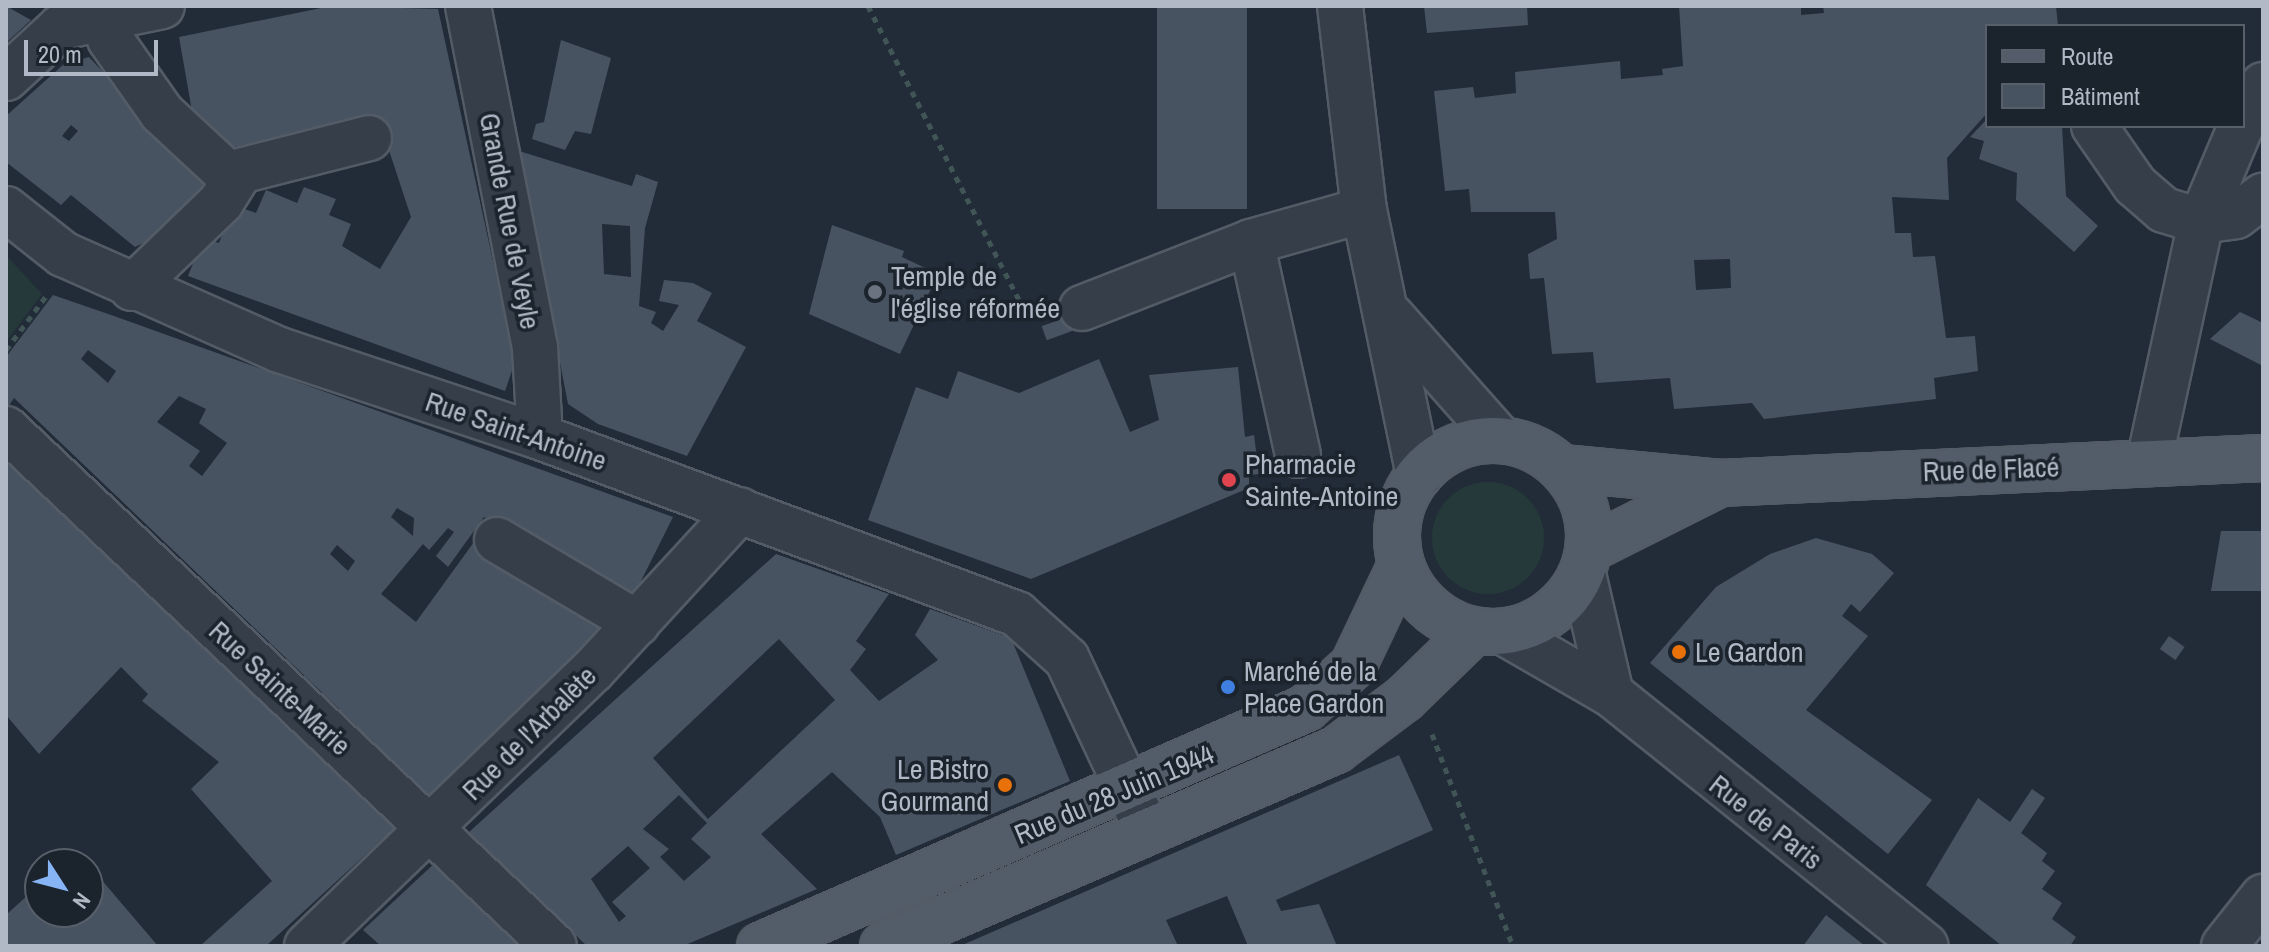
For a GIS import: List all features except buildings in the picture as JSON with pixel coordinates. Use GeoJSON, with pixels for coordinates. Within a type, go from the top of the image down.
{"type":"FeatureCollection","features":[{"type":"Feature","properties":{"kind":"main road"},"geometry":{"type":"LineString","coordinates":[[1501,440],[1544,453],[1562,468],[1585,505],[1586,561],[1556,609],[1489,631],[1429,608],[1401,565],[1403,502],[1419,475],[1456,447],[1501,440]]}},
{"type":"Feature","properties":{"kind":"main road","name":"Rue de Flacé"},"geometry":{"type":"LineString","coordinates":[[1562,468],[1720,483],[2263,458]]}},
{"type":"Feature","properties":{"kind":"main road","name":"Rue de Flacé"},"geometry":{"type":"LineString","coordinates":[[1586,561],[1720,483]]}},
{"type":"Feature","properties":{"kind":"main road","name":"Rue du 28 Juin 1944"},"geometry":{"type":"LineString","coordinates":[[760,946],[1306,708],[1353,666],[1401,565]]}},
{"type":"Feature","properties":{"kind":"main road","name":"Rue du 28 Juin 1944"},"geometry":{"type":"LineString","coordinates":[[883,946],[1146,828],[1336,750],[1489,631]]}},
{"type":"Feature","properties":{"kind":"street"},"geometry":{"type":"LineString","coordinates":[[6,78],[61,27],[162,6]]}},
{"type":"Feature","properties":{"kind":"street","name":"Grande Rue de Veyle"},"geometry":{"type":"LineString","coordinates":[[468,6],[535,348],[540,437]]}},
{"type":"Feature","properties":{"kind":"street"},"geometry":{"type":"LineString","coordinates":[[1340,6],[1364,210],[1392,317],[1419,475]]}},
{"type":"Feature","properties":{"kind":"street"},"geometry":{"type":"LineString","coordinates":[[108,17],[110,39],[162,113],[234,180]]}},
{"type":"Feature","properties":{"kind":"street"},"geometry":{"type":"LineString","coordinates":[[2245,118],[2263,85]]}},
{"type":"Feature","properties":{"kind":"street"},"geometry":{"type":"LineString","coordinates":[[2095,128],[2135,185],[2164,210],[2201,221],[2236,216],[2263,196]]}},
{"type":"Feature","properties":{"kind":"street"},"geometry":{"type":"LineString","coordinates":[[2149,462],[2201,221],[2240,128]]}},
{"type":"Feature","properties":{"kind":"street"},"geometry":{"type":"LineString","coordinates":[[132,288],[240,171],[369,138]]}},
{"type":"Feature","properties":{"kind":"street","name":"Rue Saint-Antoine"},"geometry":{"type":"LineString","coordinates":[[6,209],[63,254],[132,288],[280,350],[540,437],[740,510],[1040,628],[1067,659],[1130,787]]}},
{"type":"Feature","properties":{"kind":"street"},"geometry":{"type":"LineString","coordinates":[[1082,308],[1251,242],[1364,210]]}},
{"type":"Feature","properties":{"kind":"street"},"geometry":{"type":"LineString","coordinates":[[1251,242],[1298,455]]}},
{"type":"Feature","properties":{"kind":"street"},"geometry":{"type":"LineString","coordinates":[[1392,317],[1501,440]]}},
{"type":"Feature","properties":{"kind":"street","name":"Rue Sainte-Marie"},"geometry":{"type":"LineString","coordinates":[[6,429],[554,946]]}},
{"type":"Feature","properties":{"kind":"street","name":"Rue de l'Arbalète"},"geometry":{"type":"LineString","coordinates":[[307,946],[432,831],[637,623],[740,510]]}},
{"type":"Feature","properties":{"kind":"street"},"geometry":{"type":"LineString","coordinates":[[497,540],[637,623]]}},
{"type":"Feature","properties":{"kind":"street"},"geometry":{"type":"LineString","coordinates":[[1586,561],[1611,694]]}},
{"type":"Feature","properties":{"kind":"street","name":"Rue de Paris"},"geometry":{"type":"LineString","coordinates":[[1489,631],[1611,694],[1925,946]]}},
{"type":"Feature","properties":{"kind":"street"},"geometry":{"type":"LineString","coordinates":[[1130,787],[1146,828]]}},
{"type":"Feature","properties":{"kind":"street"},"geometry":{"type":"LineString","coordinates":[[2224,946],[2263,897]]}},
{"type":"Feature","properties":{"kind":"path"},"geometry":{"type":"LineString","coordinates":[[868,6],[1027,316],[1082,308]]}},
{"type":"Feature","properties":{"kind":"path"},"geometry":{"type":"LineString","coordinates":[[6,350],[48,293],[63,254]]}},
{"type":"Feature","properties":{"kind":"path"},"geometry":{"type":"LineString","coordinates":[[1414,689],[1513,946]]}},
{"type":"Feature","properties":{"kind":"green space"},"geometry":{"type":"Polygon","coordinates":[[[6,255],[42,294],[6,342],[6,255]]]}},
{"type":"Feature","properties":{"kind":"green space"},"geometry":{"type":"Polygon","coordinates":[[[1488,482],[1509,486],[1527,499],[1540,517],[1544,538],[1540,559],[1527,577],[1509,590],[1488,594],[1467,590],[1449,577],[1436,559],[1432,538],[1436,517],[1449,499],[1467,486],[1488,482]]]}},
{"type":"Feature","properties":{"kind":"place","name":"Temple de l'église réformée"},"geometry":{"type":"Point","coordinates":[875,292]}},
{"type":"Feature","properties":{"kind":"place","name":"Pharmacie Sainte-Antoine"},"geometry":{"type":"Point","coordinates":[1229,480]}},
{"type":"Feature","properties":{"kind":"place","name":"Le Gardon"},"geometry":{"type":"Point","coordinates":[1679,652]}},
{"type":"Feature","properties":{"kind":"place","name":"Marché de la Place Gardon"},"geometry":{"type":"Point","coordinates":[1228,687]}},
{"type":"Feature","properties":{"kind":"place","name":"Le Bistro Gourmand"},"geometry":{"type":"Point","coordinates":[1005,785]}}]}
